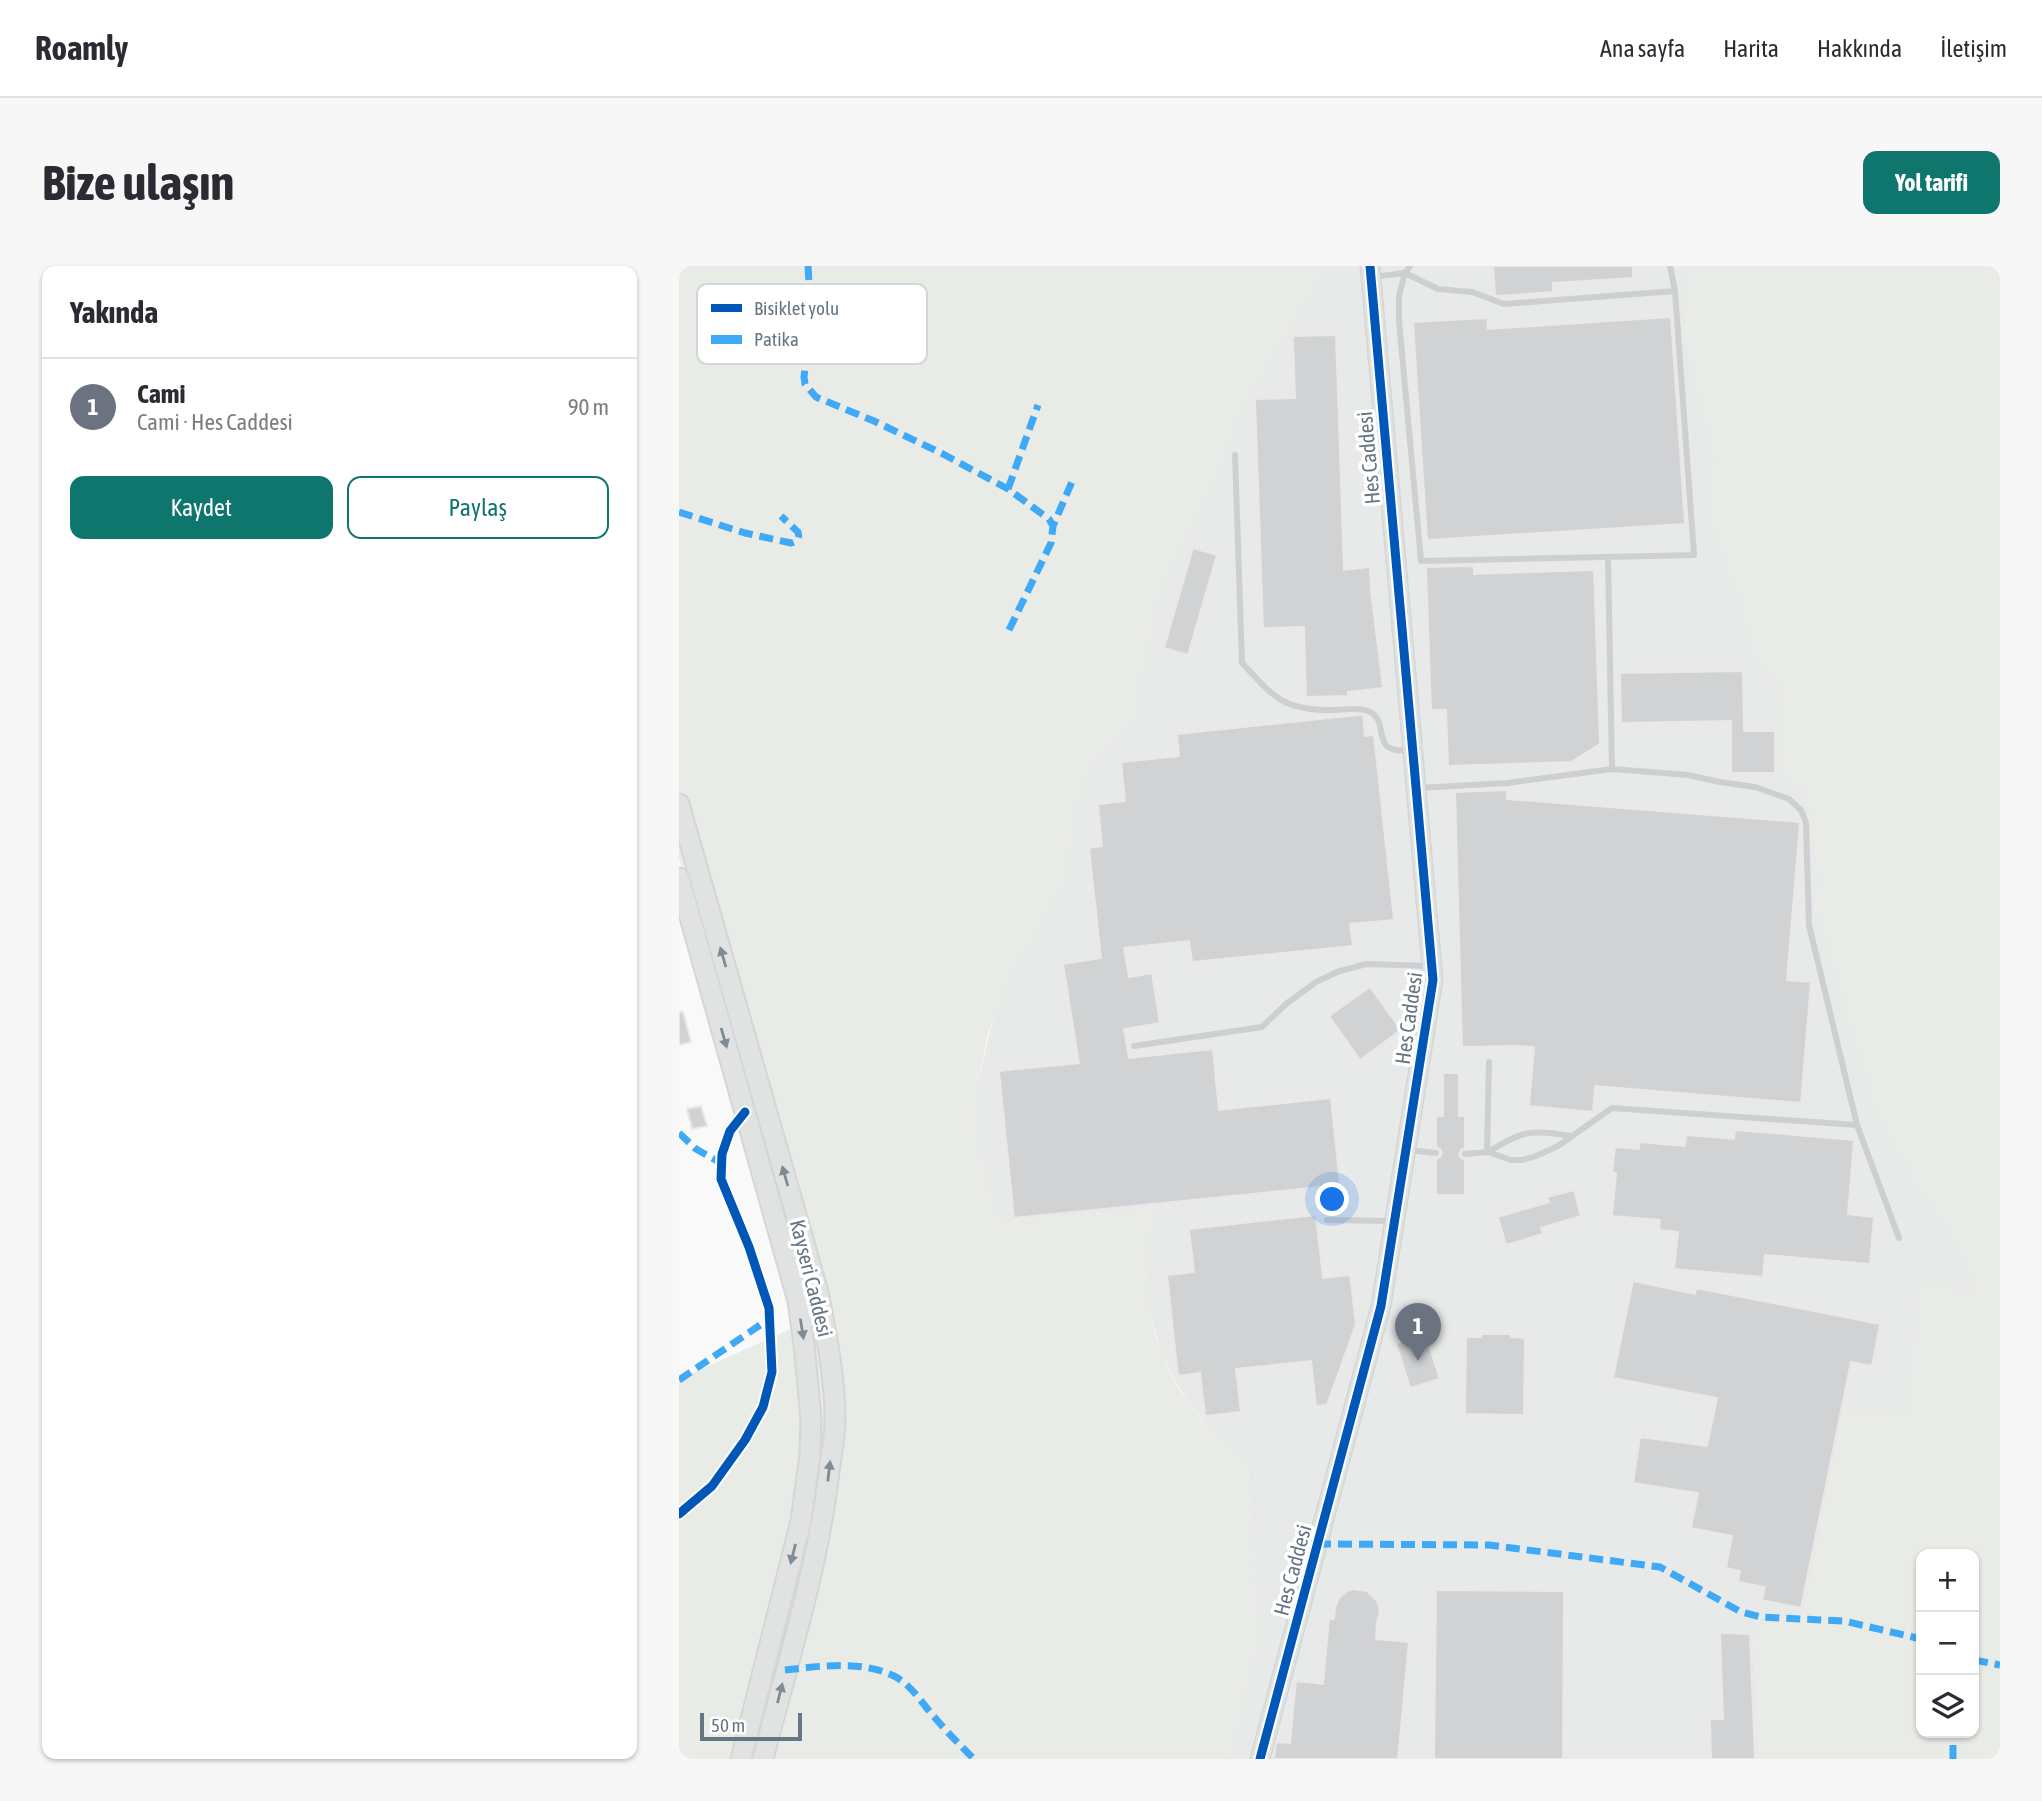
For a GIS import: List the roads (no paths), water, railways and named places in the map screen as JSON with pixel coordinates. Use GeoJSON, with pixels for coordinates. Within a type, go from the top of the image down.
{"type":"FeatureCollection","features":[{"type":"Feature","properties":{"kind":"main road","name":"Kayseri Caddesi"},"geometry":{"type":"LineString","coordinates":[[679,804],[818,1292],[828,1340],[833,1389],[835,1420],[825,1510],[763,1759]]}},
{"type":"Feature","properties":{"kind":"main road","name":"Kayseri Caddesi"},"geometry":{"type":"LineString","coordinates":[[679,878],[798,1301],[811,1418],[810,1455],[801,1521],[741,1759]]}},
{"type":"Feature","properties":{"kind":"street","name":"Hes Caddesi"},"geometry":{"type":"LineString","coordinates":[[1260,1759],[1381,1306],[1433,980],[1370,271]]}},
{"type":"Feature","properties":{"kind":"street"},"geometry":{"type":"LineString","coordinates":[[679,1514],[712,1486],[745,1440],[763,1407],[772,1372],[769,1308],[749,1247],[721,1179],[722,1154],[730,1131],[745,1112]]}},
{"type":"Feature","properties":{"kind":"lane"},"geometry":{"type":"LineString","coordinates":[[1410,266],[1405,273],[1399,296],[1399,321],[1421,561],[1694,555],[1675,291],[1670,266]]}},
{"type":"Feature","properties":{"kind":"lane"},"geometry":{"type":"LineString","coordinates":[[1370,271],[1405,273],[1438,289],[1472,292],[1504,304],[1675,291]]}},
{"type":"Feature","properties":{"kind":"lane"},"geometry":{"type":"LineString","coordinates":[[1235,455],[1242,663],[1273,696],[1291,706],[1309,710],[1366,710],[1378,720],[1389,748],[1398,752],[1412,750]]}},
{"type":"Feature","properties":{"kind":"lane"},"geometry":{"type":"LineString","coordinates":[[1608,557],[1612,769]]}},
{"type":"Feature","properties":{"kind":"lane"},"geometry":{"type":"LineString","coordinates":[[1416,788],[1507,783],[1612,769],[1688,775],[1755,787],[1777,793],[1801,810],[1806,823],[1809,925],[1857,1125],[1899,1238]]}},
{"type":"Feature","properties":{"kind":"lane"},"geometry":{"type":"LineString","coordinates":[[1134,1046],[1262,1027],[1286,1004],[1316,982],[1356,966],[1433,966]]}},
{"type":"Feature","properties":{"kind":"lane"},"geometry":{"type":"LineString","coordinates":[[1487,1152],[1489,1062]]}},
{"type":"Feature","properties":{"kind":"lane"},"geometry":{"type":"LineString","coordinates":[[1487,1152],[1511,1160],[1523,1160],[1558,1146],[1612,1108],[1857,1125]]}},
{"type":"Feature","properties":{"kind":"lane"},"geometry":{"type":"LineString","coordinates":[[1465,1154],[1487,1152],[1520,1134],[1537,1132],[1570,1136]]}},
{"type":"Feature","properties":{"kind":"lane"},"geometry":{"type":"LineString","coordinates":[[1406,1150],[1436,1153]]}},
{"type":"Feature","properties":{"kind":"lane"},"geometry":{"type":"LineString","coordinates":[[1327,1220],[1394,1221]]}},
{"type":"Feature","properties":{"kind":"place","name":"Cami"},"geometry":{"type":"Point","coordinates":[1418,1361]}}]}
